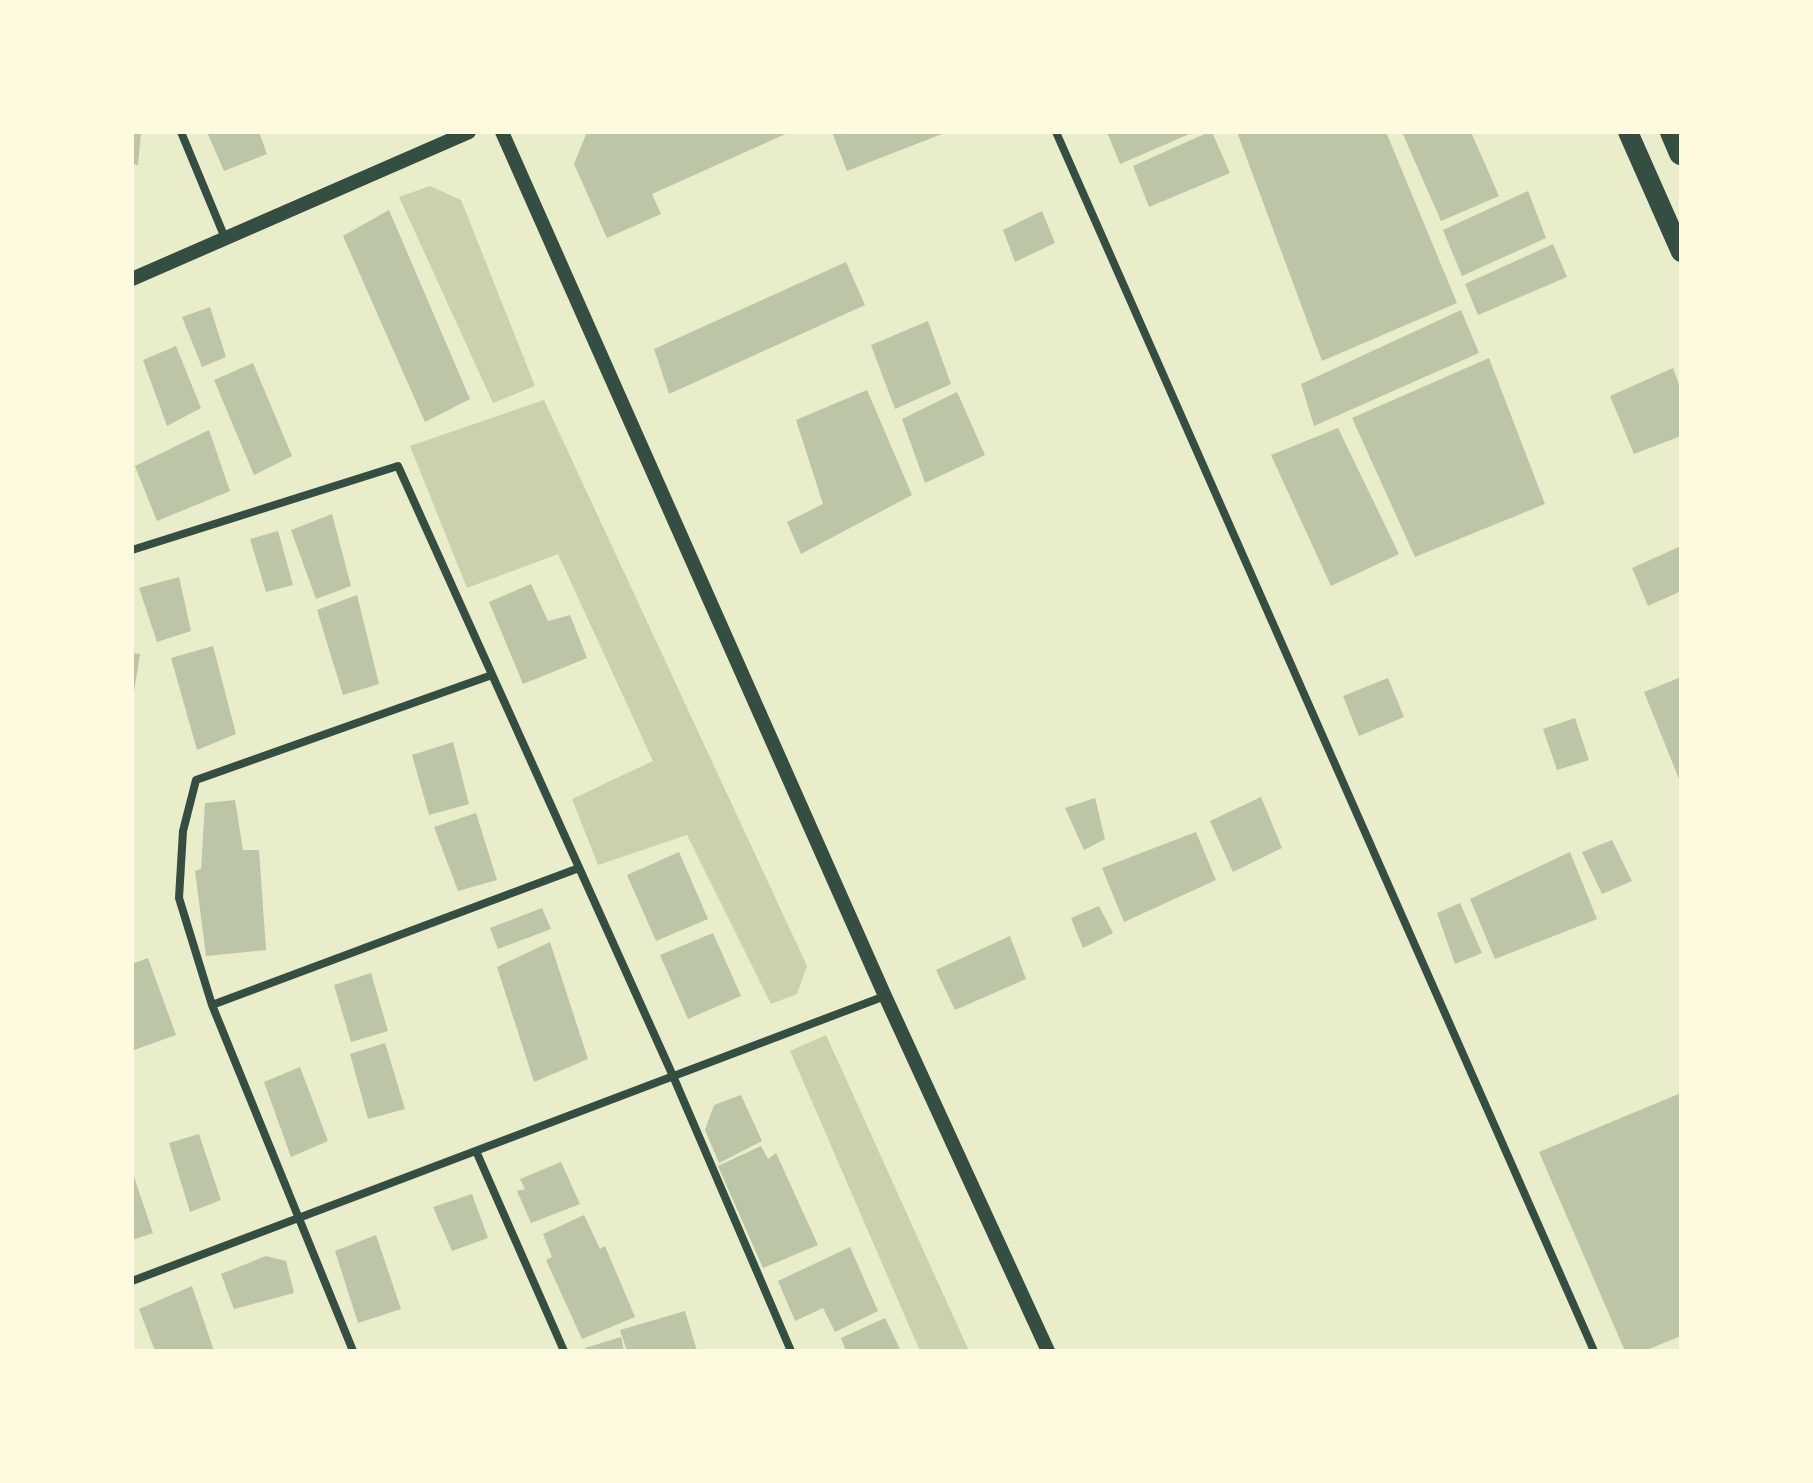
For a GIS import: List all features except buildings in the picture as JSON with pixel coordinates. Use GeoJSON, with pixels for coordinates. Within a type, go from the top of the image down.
{"type":"FeatureCollection","features":[{"type":"Feature","properties":{"kind":"highway"},"geometry":{"type":"LineString","coordinates":[[1672,132],[1681,153]]}},
{"type":"Feature","properties":{"kind":"main road"},"geometry":{"type":"LineString","coordinates":[[1628,132],[1681,252]]}},
{"type":"Feature","properties":{"kind":"street"},"geometry":{"type":"LineString","coordinates":[[181,132],[225,238]]}},
{"type":"Feature","properties":{"kind":"street"},"geometry":{"type":"LineString","coordinates":[[132,279],[469,132]]}},
{"type":"Feature","properties":{"kind":"street"},"geometry":{"type":"LineString","coordinates":[[502,132],[885,996],[1048,1351]]}},
{"type":"Feature","properties":{"kind":"street"},"geometry":{"type":"LineString","coordinates":[[1056,132],[1594,1351]]}},
{"type":"Feature","properties":{"kind":"street"},"geometry":{"type":"LineString","coordinates":[[132,550],[398,466],[673,1076],[791,1351]]}},
{"type":"Feature","properties":{"kind":"street"},"geometry":{"type":"LineString","coordinates":[[353,1351],[212,1005],[179,898],[183,831],[196,780],[492,675]]}},
{"type":"Feature","properties":{"kind":"street"},"geometry":{"type":"LineString","coordinates":[[212,1005],[579,868]]}},
{"type":"Feature","properties":{"kind":"street"},"geometry":{"type":"LineString","coordinates":[[132,1281],[885,996]]}},
{"type":"Feature","properties":{"kind":"street"},"geometry":{"type":"LineString","coordinates":[[476,1151],[564,1351]]}},
{"type":"Feature","properties":{"kind":"green space"},"geometry":{"type":"Polygon","coordinates":[[[430,186],[461,200],[535,386],[493,403],[399,197],[430,186]]]}},
{"type":"Feature","properties":{"kind":"green space"},"geometry":{"type":"Polygon","coordinates":[[[544,400],[807,966],[797,994],[771,1004],[687,835],[598,865],[572,799],[653,761],[558,554],[467,588],[410,446],[544,400]]]}},
{"type":"Feature","properties":{"kind":"green space"},"geometry":{"type":"Polygon","coordinates":[[[826,1035],[969,1351],[920,1351],[790,1051],[826,1035]]]}}]}
